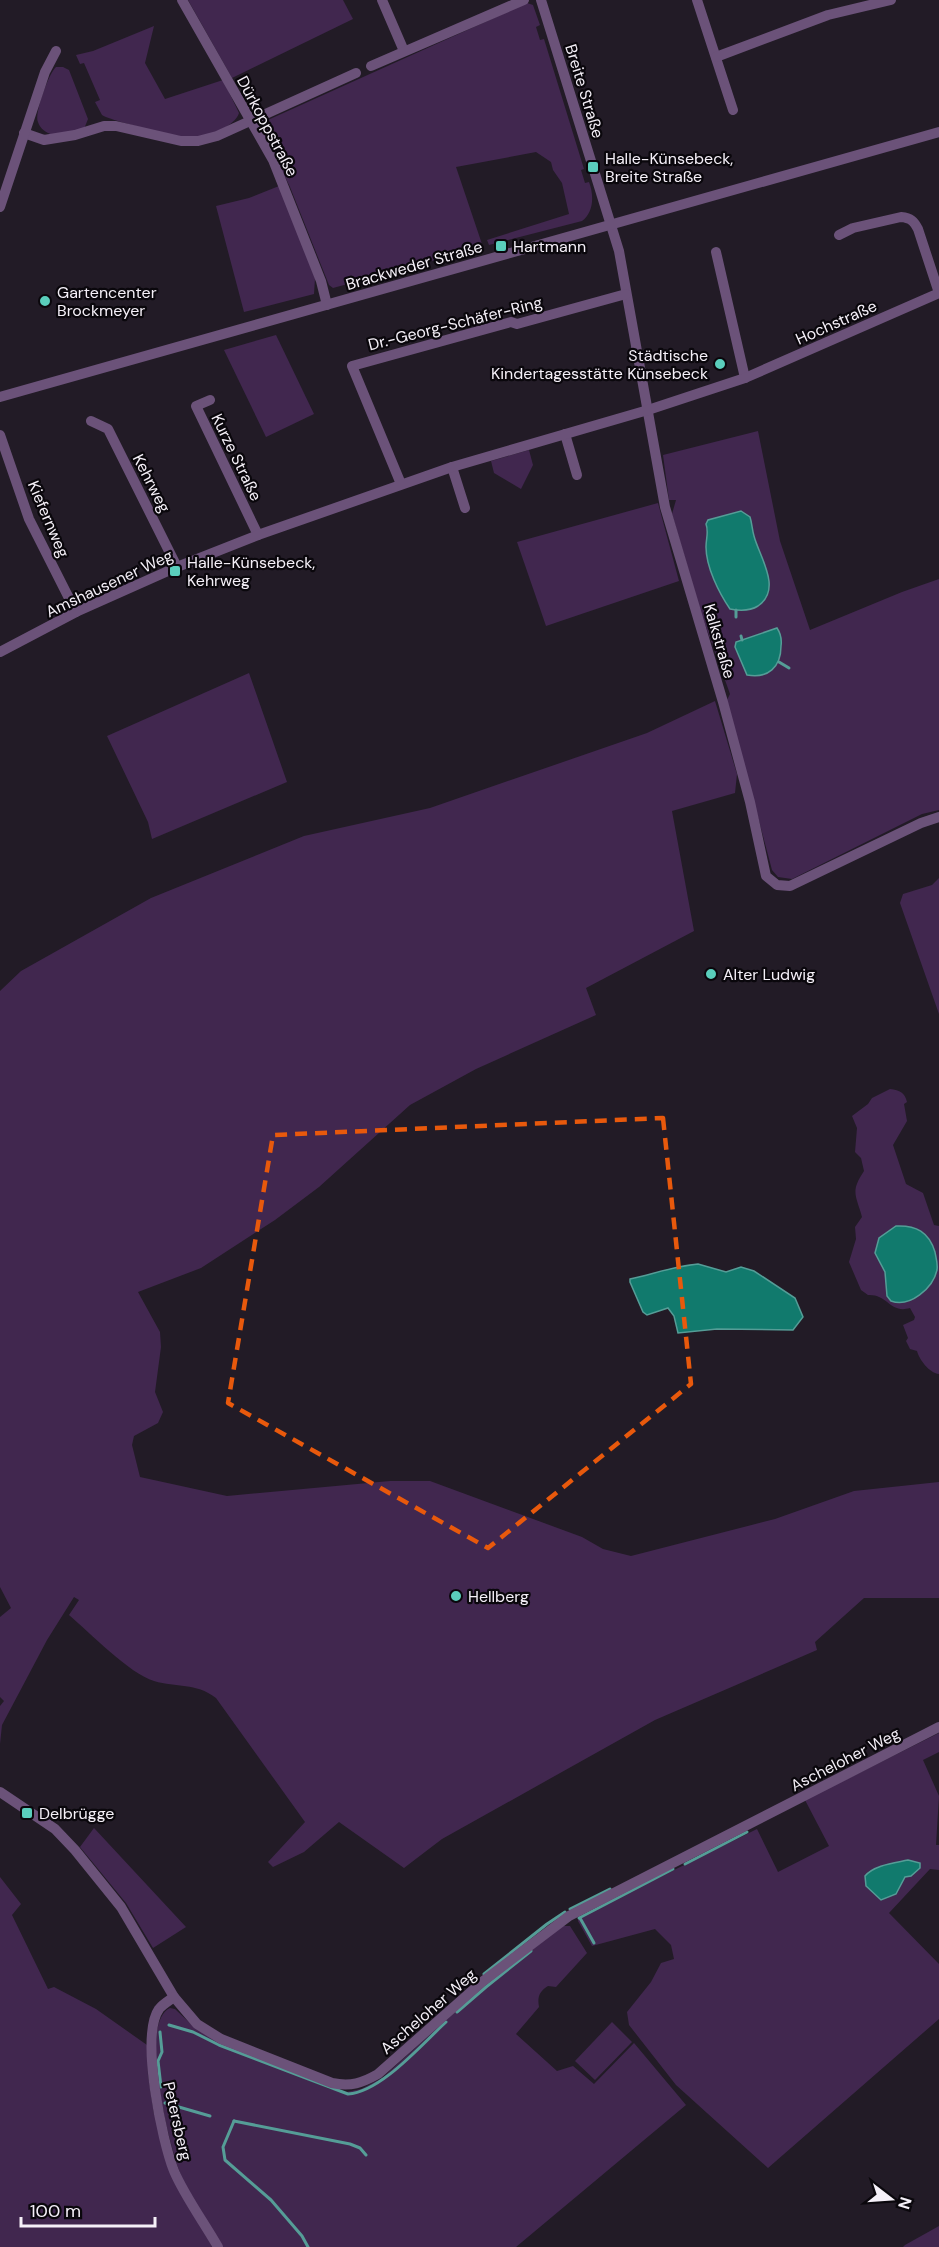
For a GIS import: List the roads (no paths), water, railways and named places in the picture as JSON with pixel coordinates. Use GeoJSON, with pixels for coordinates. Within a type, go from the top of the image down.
{"type":"FeatureCollection","features":[{"type":"Feature","properties":{"kind":"street","name":"Dürkoppstraße"},"geometry":{"type":"LineString","coordinates":[[182,0],[273,160],[321,281],[327,305]]}},
{"type":"Feature","properties":{"kind":"street"},"geometry":{"type":"LineString","coordinates":[[382,0],[404,51]]}},
{"type":"Feature","properties":{"kind":"street"},"geometry":{"type":"LineString","coordinates":[[371,66],[524,0]]}},
{"type":"Feature","properties":{"kind":"street","name":"Breite Straße"},"geometry":{"type":"LineString","coordinates":[[541,0],[611,225]]}},
{"type":"Feature","properties":{"kind":"street"},"geometry":{"type":"LineString","coordinates":[[697,0],[733,110]]}},
{"type":"Feature","properties":{"kind":"street"},"geometry":{"type":"LineString","coordinates":[[716,57],[828,15],[891,0]]}},
{"type":"Feature","properties":{"kind":"street"},"geometry":{"type":"LineString","coordinates":[[0,207],[45,72],[56,51]]}},
{"type":"Feature","properties":{"kind":"street"},"geometry":{"type":"LineString","coordinates":[[24,133],[44,140],[75,135],[104,126],[116,126],[181,141],[198,141],[217,136],[356,72]]}},
{"type":"Feature","properties":{"kind":"street","name":"Brackweder Straße"},"geometry":{"type":"LineString","coordinates":[[0,397],[939,132]]}},
{"type":"Feature","properties":{"kind":"street"},"geometry":{"type":"LineString","coordinates":[[839,235],[853,228],[901,217],[908,218],[914,222],[918,230],[939,293]]}},
{"type":"Feature","properties":{"kind":"street","name":"Kalkstraße"},"geometry":{"type":"LineString","coordinates":[[611,225],[619,251],[665,507],[723,702],[750,802],[766,876],[777,885],[790,886],[921,823],[939,817]]}},
{"type":"Feature","properties":{"kind":"street"},"geometry":{"type":"LineString","coordinates":[[716,252],[745,378]]}},
{"type":"Feature","properties":{"kind":"street","name":"Hochstraße"},"geometry":{"type":"LineString","coordinates":[[648,410],[745,378],[939,293]]}},
{"type":"Feature","properties":{"kind":"street","name":"Dr.-Georg-Schäfer-Ring"},"geometry":{"type":"LineString","coordinates":[[401,484],[352,366],[466,334],[512,322],[517,324],[626,294]]}},
{"type":"Feature","properties":{"kind":"street","name":"Kurze Straße"},"geometry":{"type":"LineString","coordinates":[[210,400],[196,406],[258,535]]}},
{"type":"Feature","properties":{"kind":"street"},"geometry":{"type":"LineString","coordinates":[[401,484],[648,410]]}},
{"type":"Feature","properties":{"kind":"street","name":"Kehrweg"},"geometry":{"type":"LineString","coordinates":[[91,421],[108,429],[177,567]]}},
{"type":"Feature","properties":{"kind":"street"},"geometry":{"type":"LineString","coordinates":[[565,434],[577,475]]}},
{"type":"Feature","properties":{"kind":"street","name":"Kiefernweg"},"geometry":{"type":"LineString","coordinates":[[0,435],[29,519],[76,612]]}},
{"type":"Feature","properties":{"kind":"street"},"geometry":{"type":"LineString","coordinates":[[452,467],[465,508]]}},
{"type":"Feature","properties":{"kind":"street","name":"Amshausener Weg"},"geometry":{"type":"LineString","coordinates":[[0,652],[76,612],[177,567],[258,535],[401,484]]}},
{"type":"Feature","properties":{"kind":"street","name":"Ascheloher Weg"},"geometry":{"type":"LineString","coordinates":[[0,1792],[55,1829],[75,1850],[121,1907],[174,1997],[197,2024],[221,2039],[332,2083],[346,2086],[360,2084],[378,2074],[482,1982],[569,1916],[939,1727]]}},
{"type":"Feature","properties":{"kind":"street","name":"Petersberg"},"geometry":{"type":"LineString","coordinates":[[174,1997],[159,2008],[155,2022],[151,2058],[154,2092],[174,2171],[218,2247]]}},
{"type":"Feature","properties":{"kind":"waterway"},"geometry":{"type":"LineString","coordinates":[[736,610],[736,617]]}},
{"type":"Feature","properties":{"kind":"waterway"},"geometry":{"type":"LineString","coordinates":[[741,636],[742,640]]}},
{"type":"Feature","properties":{"kind":"waterway"},"geometry":{"type":"LineString","coordinates":[[779,662],[789,668]]}},
{"type":"Feature","properties":{"kind":"waterway"},"geometry":{"type":"LineString","coordinates":[[685,1864],[747,1832]]}},
{"type":"Feature","properties":{"kind":"waterway"},"geometry":{"type":"LineString","coordinates":[[579,1918],[673,1869]]}},
{"type":"Feature","properties":{"kind":"waterway"},"geometry":{"type":"LineString","coordinates":[[570,1909],[610,1889]]}},
{"type":"Feature","properties":{"kind":"waterway"},"geometry":{"type":"LineString","coordinates":[[484,1974],[565,1912]]}},
{"type":"Feature","properties":{"kind":"waterway"},"geometry":{"type":"LineString","coordinates":[[580,1918],[594,1943]]}},
{"type":"Feature","properties":{"kind":"waterway"},"geometry":{"type":"LineString","coordinates":[[457,2012],[531,1951]]}},
{"type":"Feature","properties":{"kind":"waterway"},"geometry":{"type":"LineString","coordinates":[[169,2025],[193,2032],[219,2045],[348,2094],[361,2091],[387,2076],[446,2022]]}},
{"type":"Feature","properties":{"kind":"waterway"},"geometry":{"type":"LineString","coordinates":[[160,2032],[162,2052],[158,2061],[161,2087]]}},
{"type":"Feature","properties":{"kind":"waterway"},"geometry":{"type":"LineString","coordinates":[[165,2103],[210,2116]]}},
{"type":"Feature","properties":{"kind":"waterway"},"geometry":{"type":"LineString","coordinates":[[234,2121],[223,2147],[225,2160],[271,2200],[302,2236],[308,2247]]}},
{"type":"Feature","properties":{"kind":"waterway"},"geometry":{"type":"LineString","coordinates":[[234,2121],[350,2144],[360,2148],[366,2155]]}},
{"type":"Feature","properties":{"kind":"place","name":"Halle-Künsebeck, Breite Straße"},"geometry":{"type":"Point","coordinates":[593,167]}},
{"type":"Feature","properties":{"kind":"place","name":"Hartmann"},"geometry":{"type":"Point","coordinates":[501,246]}},
{"type":"Feature","properties":{"kind":"place","name":"Gartencenter Brockmeyer"},"geometry":{"type":"Point","coordinates":[45,301]}},
{"type":"Feature","properties":{"kind":"place","name":"Städtische Kindertagesstätte Künsebeck"},"geometry":{"type":"Point","coordinates":[720,364]}},
{"type":"Feature","properties":{"kind":"place","name":"Halle-Künsebeck, Kehrweg"},"geometry":{"type":"Point","coordinates":[175,571]}},
{"type":"Feature","properties":{"kind":"place","name":"Alter Ludwig"},"geometry":{"type":"Point","coordinates":[711,974]}},
{"type":"Feature","properties":{"kind":"place","name":"Hellberg"},"geometry":{"type":"Point","coordinates":[456,1596]}},
{"type":"Feature","properties":{"kind":"place","name":"Delbrügge"},"geometry":{"type":"Point","coordinates":[27,1813]}}]}
